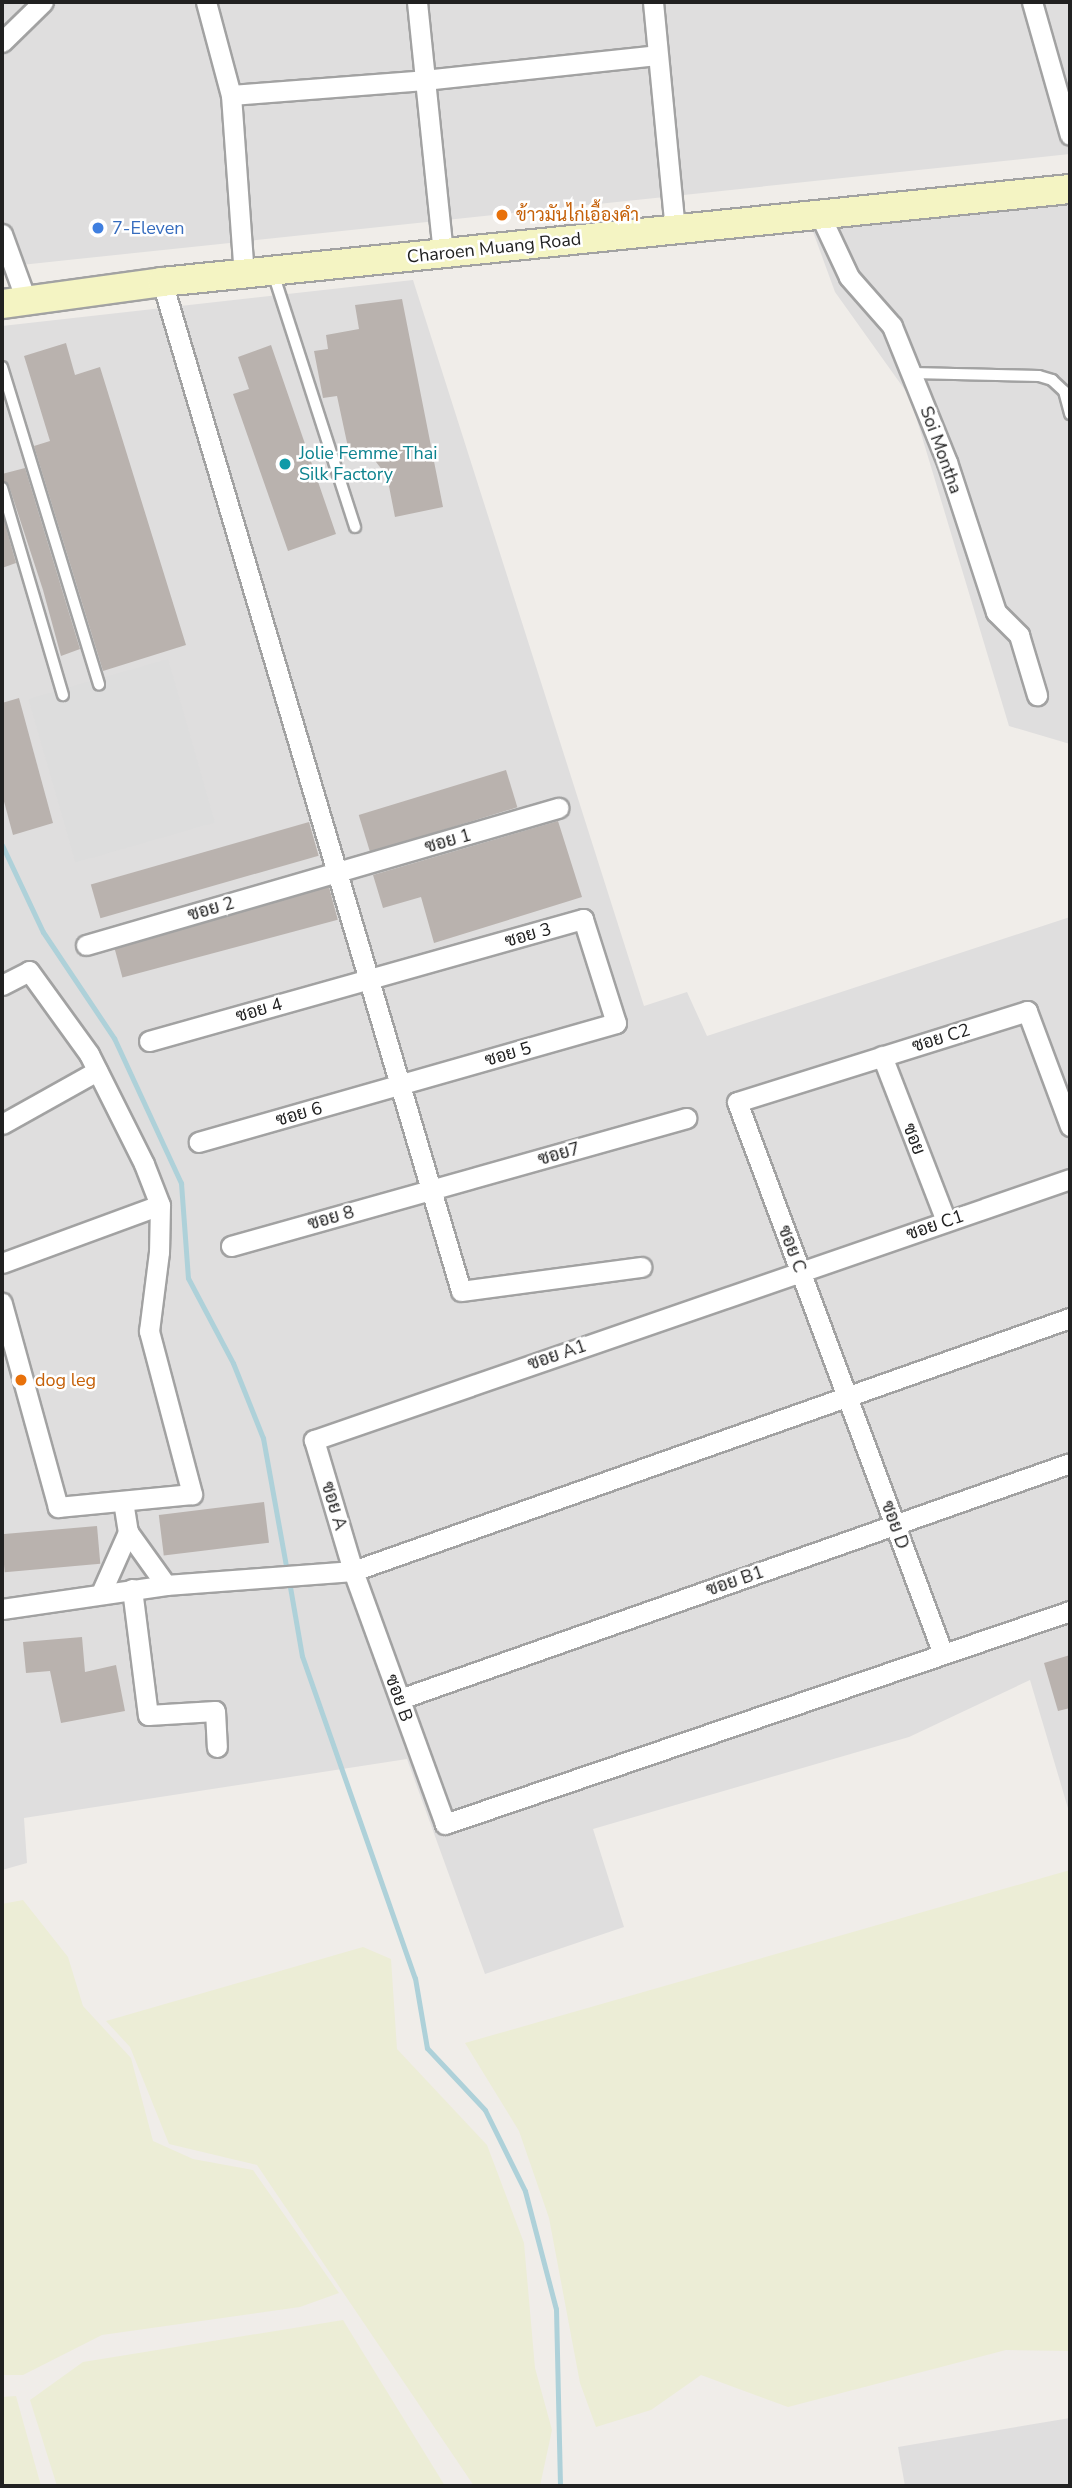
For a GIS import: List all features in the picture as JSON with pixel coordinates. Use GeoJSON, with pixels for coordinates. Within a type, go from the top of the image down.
{"type":"FeatureCollection","features":[{"type":"Feature","properties":{"kind":"main road","name":"Charoen Muang Road"},"geometry":{"type":"LineString","coordinates":[[14,302],[162,282],[1070,189]]}},
{"type":"Feature","properties":{"kind":"street"},"geometry":{"type":"LineString","coordinates":[[2,43],[43,2]]}},
{"type":"Feature","properties":{"kind":"street"},"geometry":{"type":"LineString","coordinates":[[206,2],[231,95],[244,275]]}},
{"type":"Feature","properties":{"kind":"street"},"geometry":{"type":"LineString","coordinates":[[417,2],[443,253]]}},
{"type":"Feature","properties":{"kind":"street"},"geometry":{"type":"LineString","coordinates":[[653,2],[675,229]]}},
{"type":"Feature","properties":{"kind":"street"},"geometry":{"type":"LineString","coordinates":[[1032,2],[1070,135]]}},
{"type":"Feature","properties":{"kind":"street"},"geometry":{"type":"LineString","coordinates":[[231,95],[424,80],[657,55]]}},
{"type":"Feature","properties":{"kind":"street","name":"Soi Montha"},"geometry":{"type":"LineString","coordinates":[[820,215],[849,277],[892,326],[947,461],[996,612],[1020,635],[1037,695]]}},
{"type":"Feature","properties":{"kind":"street"},"geometry":{"type":"LineString","coordinates":[[2,234],[14,302]]}},
{"type":"Feature","properties":{"kind":"street"},"geometry":{"type":"LineString","coordinates":[[162,282],[461,1291],[640,1267]]}},
{"type":"Feature","properties":{"kind":"street","name":"ซอย 1"},"geometry":{"type":"LineString","coordinates":[[337,873],[559,808]]}},
{"type":"Feature","properties":{"kind":"street","name":"ซอย 2"},"geometry":{"type":"LineString","coordinates":[[86,945],[337,873]]}},
{"type":"Feature","properties":{"kind":"street","name":"ซอย 3"},"geometry":{"type":"LineString","coordinates":[[368,979],[583,919],[616,1024]]}},
{"type":"Feature","properties":{"kind":"street"},"geometry":{"type":"LineString","coordinates":[[2,985],[29,971],[89,1054],[144,1164],[160,1205],[159,1252],[149,1331],[192,1494],[58,1507],[2,1303]]}},
{"type":"Feature","properties":{"kind":"street","name":"ซอย 4"},"geometry":{"type":"LineString","coordinates":[[149,1041],[368,979]]}},
{"type":"Feature","properties":{"kind":"street","name":"ซอย C2"},"geometry":{"type":"LineString","coordinates":[[737,1102],[1027,1011],[1065,1095],[1070,1126]]}},
{"type":"Feature","properties":{"kind":"street","name":"ซอย 5"},"geometry":{"type":"LineString","coordinates":[[400,1085],[616,1024]]}},
{"type":"Feature","properties":{"kind":"street","name":"ซอย"},"geometry":{"type":"LineString","coordinates":[[882,1056],[946,1221]]}},
{"type":"Feature","properties":{"kind":"street"},"geometry":{"type":"LineString","coordinates":[[2,1124],[97,1071]]}},
{"type":"Feature","properties":{"kind":"street","name":"ซอย 6"},"geometry":{"type":"LineString","coordinates":[[199,1142],[400,1085]]}},
{"type":"Feature","properties":{"kind":"street","name":"ซอย C"},"geometry":{"type":"LineString","coordinates":[[737,1102],[847,1396]]}},
{"type":"Feature","properties":{"kind":"street","name":"ซอย7"},"geometry":{"type":"LineString","coordinates":[[431,1190],[686,1118]]}},
{"type":"Feature","properties":{"kind":"street","name":"ซอย C1"},"geometry":{"type":"LineString","coordinates":[[800,1270],[1070,1179]]}},
{"type":"Feature","properties":{"kind":"street","name":"ซอย 8"},"geometry":{"type":"LineString","coordinates":[[231,1246],[431,1190]]}},
{"type":"Feature","properties":{"kind":"street"},"geometry":{"type":"LineString","coordinates":[[2,1264],[160,1205]]}},
{"type":"Feature","properties":{"kind":"street","name":"ซอย A1"},"geometry":{"type":"LineString","coordinates":[[314,1440],[800,1270]]}},
{"type":"Feature","properties":{"kind":"street"},"geometry":{"type":"LineString","coordinates":[[2,1609],[166,1585],[353,1571],[1070,1318]]}},
{"type":"Feature","properties":{"kind":"street","name":"ซอย D"},"geometry":{"type":"LineString","coordinates":[[847,1396],[943,1654]]}},
{"type":"Feature","properties":{"kind":"street","name":"ซอย A"},"geometry":{"type":"LineString","coordinates":[[314,1440],[353,1571]]}},
{"type":"Feature","properties":{"kind":"street","name":"ซอย B1"},"geometry":{"type":"LineString","coordinates":[[400,1699],[1070,1463]]}},
{"type":"Feature","properties":{"kind":"street"},"geometry":{"type":"LineString","coordinates":[[123,1501],[128,1532],[166,1585]]}},
{"type":"Feature","properties":{"kind":"street"},"geometry":{"type":"LineString","coordinates":[[101,1593],[128,1532]]}},
{"type":"Feature","properties":{"kind":"street","name":"ซอย B"},"geometry":{"type":"LineString","coordinates":[[353,1571],[445,1824],[943,1654]]}},
{"type":"Feature","properties":{"kind":"street"},"geometry":{"type":"LineString","coordinates":[[132,1589],[148,1716],[215,1711],[218,1747]]}},
{"type":"Feature","properties":{"kind":"street"},"geometry":{"type":"LineString","coordinates":[[943,1654],[1070,1611]]}},
{"type":"Feature","properties":{"kind":"lane"},"geometry":{"type":"LineString","coordinates":[[273,272],[355,527]]}},
{"type":"Feature","properties":{"kind":"lane"},"geometry":{"type":"LineString","coordinates":[[2,367],[99,684]]}},
{"type":"Feature","properties":{"kind":"lane"},"geometry":{"type":"LineString","coordinates":[[913,373],[1039,376],[1052,380],[1064,391],[1070,414]]}},
{"type":"Feature","properties":{"kind":"lane"},"geometry":{"type":"LineString","coordinates":[[2,488],[63,695]]}},
{"type":"Feature","properties":{"kind":"shaded area"},"geometry":{"type":"Polygon","coordinates":[[[2,2],[1070,2],[1070,154],[2,267],[2,2]]]}},
{"type":"Feature","properties":{"kind":"shaded area"},"geometry":{"type":"Polygon","coordinates":[[[1070,201],[1070,744],[1009,726],[910,397],[835,292],[812,229],[1070,201]]]}},
{"type":"Feature","properties":{"kind":"shaded area"},"geometry":{"type":"Polygon","coordinates":[[[413,280],[644,1006],[687,992],[707,1036],[1070,917],[1070,1815],[1030,1680],[909,1737],[593,1829],[624,1927],[485,1974],[407,1759],[24,1818],[27,1863],[2,1870],[2,326],[413,280]]]}},
{"type":"Feature","properties":{"kind":"shaded area"},"geometry":{"type":"Polygon","coordinates":[[[168,659],[215,822],[75,862],[29,699],[168,659]]]}},
{"type":"Feature","properties":{"kind":"shaded area"},"geometry":{"type":"Polygon","coordinates":[[[1070,2418],[1070,2486],[905,2486],[898,2447],[1070,2418]]]}},
{"type":"Feature","properties":{"kind":"green space"},"geometry":{"type":"Polygon","coordinates":[[[1070,1870],[1070,2351],[1006,2350],[788,2407],[701,2375],[651,2410],[596,2427],[580,2383],[549,2218],[519,2131],[465,2043],[1070,1870]]]}},
{"type":"Feature","properties":{"kind":"green space"},"geometry":{"type":"Polygon","coordinates":[[[23,1900],[68,1957],[83,2006],[131,2058],[153,2141],[193,2159],[253,2170],[339,2293],[300,2307],[102,2335],[23,2375],[2,2375],[2,1904],[23,1900]]]}},
{"type":"Feature","properties":{"kind":"green space"},"geometry":{"type":"Polygon","coordinates":[[[363,1947],[391,1959],[397,2049],[487,2145],[524,2243],[535,2368],[552,2430],[540,2486],[474,2486],[257,2165],[169,2144],[130,2047],[106,2021],[363,1947]]]}},
{"type":"Feature","properties":{"kind":"green space"},"geometry":{"type":"Polygon","coordinates":[[[343,2320],[445,2486],[57,2486],[30,2400],[83,2362],[343,2320]]]}},
{"type":"Feature","properties":{"kind":"green space"},"geometry":{"type":"Polygon","coordinates":[[[16,2396],[41,2486],[2,2486],[2,2397],[16,2396]]]}},
{"type":"Feature","properties":{"kind":"building"},"geometry":{"type":"Polygon","coordinates":[[[402,299],[443,507],[395,517],[387,476],[376,462],[373,447],[349,452],[337,396],[323,398],[314,351],[328,349],[326,335],[359,329],[355,305],[402,299]]]}},
{"type":"Feature","properties":{"kind":"building"},"geometry":{"type":"Polygon","coordinates":[[[66,343],[75,375],[100,367],[186,645],[103,671],[34,446],[50,441],[24,356],[66,343]]]}},
{"type":"Feature","properties":{"kind":"building","name":"Jolie Femme Thai Silk Factory"},"geometry":{"type":"Polygon","coordinates":[[[271,345],[336,534],[288,551],[233,394],[249,389],[238,357],[271,345]]]}},
{"type":"Feature","properties":{"kind":"building"},"geometry":{"type":"Polygon","coordinates":[[[25,468],[80,649],[61,656],[9,486],[2,481],[2,474],[25,468]]]}},
{"type":"Feature","properties":{"kind":"building"},"geometry":{"type":"Polygon","coordinates":[[[2,513],[16,563],[2,568],[2,513]]]}},
{"type":"Feature","properties":{"kind":"building"},"geometry":{"type":"Polygon","coordinates":[[[19,698],[53,823],[13,835],[2,794],[2,703],[19,698]]]}},
{"type":"Feature","properties":{"kind":"building"},"geometry":{"type":"Polygon","coordinates":[[[506,770],[517,807],[370,852],[359,815],[506,770]]]}},
{"type":"Feature","properties":{"kind":"building"},"geometry":{"type":"Polygon","coordinates":[[[558,821],[582,897],[434,943],[421,897],[383,908],[373,875],[558,821]]]}},
{"type":"Feature","properties":{"kind":"building"},"geometry":{"type":"Polygon","coordinates":[[[309,822],[319,856],[100,918],[91,885],[309,822]]]}},
{"type":"Feature","properties":{"kind":"building"},"geometry":{"type":"Polygon","coordinates":[[[329,887],[338,920],[122,978],[114,945],[329,887]]]}},
{"type":"Feature","properties":{"kind":"building"},"geometry":{"type":"Polygon","coordinates":[[[264,1502],[269,1543],[164,1556],[159,1515],[264,1502]]]}},
{"type":"Feature","properties":{"kind":"building"},"geometry":{"type":"Polygon","coordinates":[[[97,1526],[100,1564],[5,1572],[2,1534],[97,1526]]]}},
{"type":"Feature","properties":{"kind":"building"},"geometry":{"type":"Polygon","coordinates":[[[82,1637],[85,1672],[116,1665],[125,1711],[61,1723],[50,1671],[26,1673],[23,1642],[82,1637]]]}},
{"type":"Feature","properties":{"kind":"building"},"geometry":{"type":"Polygon","coordinates":[[[1070,1655],[1070,1708],[1058,1711],[1044,1663],[1070,1655]]]}},
{"type":"Feature","properties":{"kind":"waterway"},"geometry":{"type":"LineString","coordinates":[[2,845],[43,932],[114,1038],[181,1183],[188,1278],[233,1363],[263,1438],[287,1572]]}},
{"type":"Feature","properties":{"kind":"waterway"},"geometry":{"type":"LineString","coordinates":[[289,1581],[302,1656],[415,1978],[427,2048],[485,2110],[525,2191],[556,2309],[560,2486]]}},
{"type":"Feature","properties":{"kind":"place","name":"ข้าวมันไก่เอื้องคํา"},"geometry":{"type":"Point","coordinates":[502,215]}},
{"type":"Feature","properties":{"kind":"place","name":"7-Eleven"},"geometry":{"type":"Point","coordinates":[98,228]}},
{"type":"Feature","properties":{"kind":"place","name":"Jolie Femme Thai Silk Factory"},"geometry":{"type":"Point","coordinates":[285,464]}},
{"type":"Feature","properties":{"kind":"place","name":"dog leg"},"geometry":{"type":"Point","coordinates":[21,1380]}}]}
